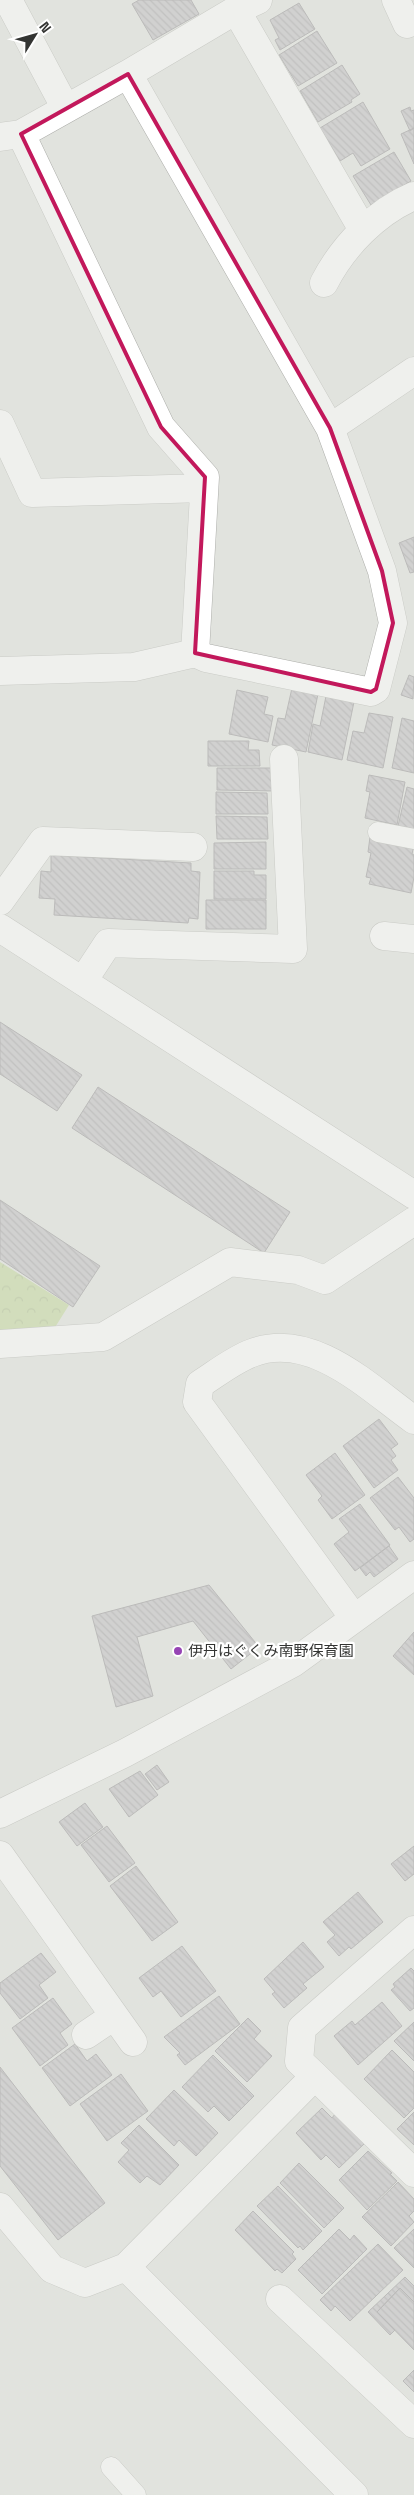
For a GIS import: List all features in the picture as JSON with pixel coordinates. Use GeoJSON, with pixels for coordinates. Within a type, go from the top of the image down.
{"type":"FeatureCollection","features":[{"type":"Feature","properties":{"kind":"street"},"geometry":{"type":"LineString","coordinates":[[8,0],[65,107]]}},
{"type":"Feature","properties":{"kind":"street"},"geometry":{"type":"LineString","coordinates":[[396,0],[407,24],[414,21]]}},
{"type":"Feature","properties":{"kind":"street"},"geometry":{"type":"LineString","coordinates":[[195,653],[205,477],[161,427],[10,136],[128,74],[247,5],[363,230]]}},
{"type":"Feature","properties":{"kind":"street"},"geometry":{"type":"LineString","coordinates":[[0,671],[134,667],[195,653],[206,658],[371,692],[376,689],[393,623],[382,571],[330,428],[128,74]]}},
{"type":"Feature","properties":{"kind":"street"},"geometry":{"type":"LineString","coordinates":[[324,283],[335,262],[363,230],[414,196]]}},
{"type":"Feature","properties":{"kind":"street"},"geometry":{"type":"LineString","coordinates":[[330,428],[414,371]]}},
{"type":"Feature","properties":{"kind":"street"},"geometry":{"type":"LineString","coordinates":[[0,424],[32,493],[204,488]]}},
{"type":"Feature","properties":{"kind":"street"},"geometry":{"type":"LineString","coordinates":[[83,981],[108,943],[293,950],[284,759]]}},
{"type":"Feature","properties":{"kind":"street"},"geometry":{"type":"LineString","coordinates":[[0,902],[43,841],[193,847]]}},
{"type":"Feature","properties":{"kind":"street"},"geometry":{"type":"LineString","coordinates":[[0,928],[414,1195]]}},
{"type":"Feature","properties":{"kind":"street"},"geometry":{"type":"LineString","coordinates":[[384,936],[414,939]]}},
{"type":"Feature","properties":{"kind":"street"},"geometry":{"type":"LineString","coordinates":[[0,1344],[103,1337],[230,1262],[298,1270],[325,1280],[414,1221]]}},
{"type":"Feature","properties":{"kind":"street"},"geometry":{"type":"LineString","coordinates":[[354,1618],[196,1402],[200,1384],[254,1352],[277,1348],[301,1349],[334,1363],[414,1420]]}},
{"type":"Feature","properties":{"kind":"street"},"geometry":{"type":"LineString","coordinates":[[0,1814],[125,1753],[293,1663],[414,1575]]}},
{"type":"Feature","properties":{"kind":"street"},"geometry":{"type":"LineString","coordinates":[[0,1855],[133,2042]]}},
{"type":"Feature","properties":{"kind":"street"},"geometry":{"type":"LineString","coordinates":[[414,1930],[302,2028],[299,2061],[414,2173]]}},
{"type":"Feature","properties":{"kind":"street"},"geometry":{"type":"LineString","coordinates":[[86,2035],[114,2016]]}},
{"type":"Feature","properties":{"kind":"street"},"geometry":{"type":"LineString","coordinates":[[0,2207],[52,2270],[85,2283],[126,2267],[315,2076]]}},
{"type":"Feature","properties":{"kind":"street"},"geometry":{"type":"LineString","coordinates":[[126,2267],[354,2495]]}},
{"type":"Feature","properties":{"kind":"street"},"geometry":{"type":"LineString","coordinates":[[280,2299],[414,2424]]}},
{"type":"Feature","properties":{"kind":"lane"},"geometry":{"type":"LineString","coordinates":[[378,832],[414,839]]}},
{"type":"Feature","properties":{"kind":"lane"},"geometry":{"type":"LineString","coordinates":[[111,2467],[133,2494]]}},
{"type":"Feature","properties":{"kind":"highlighted area"},"geometry":{"type":"Polygon","coordinates":[[[128,74],[330,428],[382,571],[393,623],[376,689],[371,692],[195,653],[205,477],[161,427],[21,134],[128,74]]]}},
{"type":"Feature","properties":{"kind":"green space"},"geometry":{"type":"Polygon","coordinates":[[[0,1262],[69,1305],[54,1329],[0,1332],[0,1262]]]}},
{"type":"Feature","properties":{"kind":"building"},"geometry":{"type":"Polygon","coordinates":[[[139,0],[191,0],[199,14],[153,40],[132,4],[139,0]]]}},
{"type":"Feature","properties":{"kind":"building"},"geometry":{"type":"Polygon","coordinates":[[[299,3],[315,29],[280,50],[275,40],[279,38],[270,20],[299,3]]]}},
{"type":"Feature","properties":{"kind":"building"},"geometry":{"type":"Polygon","coordinates":[[[317,31],[337,63],[298,86],[279,55],[317,31]]]}},
{"type":"Feature","properties":{"kind":"building"},"geometry":{"type":"Polygon","coordinates":[[[342,65],[360,94],[351,100],[352,102],[318,122],[300,91],[342,65]]]}},
{"type":"Feature","properties":{"kind":"building"},"geometry":{"type":"Polygon","coordinates":[[[363,102],[390,149],[361,166],[353,153],[340,161],[320,128],[363,102]]]}},
{"type":"Feature","properties":{"kind":"building"},"geometry":{"type":"Polygon","coordinates":[[[410,107],[411,111],[414,110],[414,128],[410,131],[401,111],[410,107]]]}},
{"type":"Feature","properties":{"kind":"building"},"geometry":{"type":"Polygon","coordinates":[[[414,128],[414,164],[401,134],[414,128]]]}},
{"type":"Feature","properties":{"kind":"building"},"geometry":{"type":"Polygon","coordinates":[[[394,152],[411,181],[371,205],[353,176],[394,152]]]}},
{"type":"Feature","properties":{"kind":"building"},"geometry":{"type":"Polygon","coordinates":[[[414,537],[414,572],[410,573],[399,543],[414,537]]]}},
{"type":"Feature","properties":{"kind":"building"},"geometry":{"type":"Polygon","coordinates":[[[409,675],[414,677],[413,699],[401,695],[409,675]]]}},
{"type":"Feature","properties":{"kind":"building"},"geometry":{"type":"Polygon","coordinates":[[[292,688],[318,694],[306,752],[272,745],[278,718],[285,719],[292,688]]]}},
{"type":"Feature","properties":{"kind":"building"},"geometry":{"type":"Polygon","coordinates":[[[237,690],[268,697],[264,714],[273,716],[268,742],[229,734],[237,690]]]}},
{"type":"Feature","properties":{"kind":"building"},"geometry":{"type":"Polygon","coordinates":[[[326,696],[354,702],[342,760],[308,752],[313,724],[320,726],[326,696]]]}},
{"type":"Feature","properties":{"kind":"building"},"geometry":{"type":"Polygon","coordinates":[[[369,713],[393,717],[383,768],[347,760],[353,731],[364,733],[369,713]]]}},
{"type":"Feature","properties":{"kind":"building"},"geometry":{"type":"Polygon","coordinates":[[[402,718],[414,721],[414,773],[392,768],[402,718]]]}},
{"type":"Feature","properties":{"kind":"building"},"geometry":{"type":"Polygon","coordinates":[[[208,741],[249,741],[248,750],[259,750],[260,766],[208,766],[208,741]]]}},
{"type":"Feature","properties":{"kind":"building"},"geometry":{"type":"Polygon","coordinates":[[[217,768],[277,768],[274,791],[217,790],[217,768]]]}},
{"type":"Feature","properties":{"kind":"building"},"geometry":{"type":"Polygon","coordinates":[[[369,775],[405,782],[397,825],[365,818],[370,792],[366,791],[369,775]]]}},
{"type":"Feature","properties":{"kind":"building"},"geometry":{"type":"Polygon","coordinates":[[[407,787],[414,789],[414,829],[398,826],[407,787]]]}},
{"type":"Feature","properties":{"kind":"building"},"geometry":{"type":"Polygon","coordinates":[[[216,792],[267,793],[268,814],[216,814],[216,792]]]}},
{"type":"Feature","properties":{"kind":"building"},"geometry":{"type":"Polygon","coordinates":[[[216,816],[267,817],[268,839],[217,839],[216,816]]]}},
{"type":"Feature","properties":{"kind":"building"},"geometry":{"type":"Polygon","coordinates":[[[370,837],[414,845],[412,854],[414,855],[414,877],[411,893],[369,884],[371,878],[366,877],[371,853],[368,852],[370,837]]]}},
{"type":"Feature","properties":{"kind":"building"},"geometry":{"type":"Polygon","coordinates":[[[266,842],[266,869],[214,869],[214,843],[266,842]]]}},
{"type":"Feature","properties":{"kind":"building"},"geometry":{"type":"Polygon","coordinates":[[[51,855],[191,863],[191,871],[200,872],[198,919],[189,918],[188,923],[54,915],[55,899],[39,898],[41,871],[51,872],[51,855]]]}},
{"type":"Feature","properties":{"kind":"building"},"geometry":{"type":"Polygon","coordinates":[[[214,871],[254,871],[254,875],[266,875],[266,899],[214,899],[214,871]]]}},
{"type":"Feature","properties":{"kind":"building"},"geometry":{"type":"Polygon","coordinates":[[[206,900],[266,900],[266,929],[206,929],[206,900]]]}},
{"type":"Feature","properties":{"kind":"building"},"geometry":{"type":"Polygon","coordinates":[[[0,1022],[82,1075],[57,1111],[0,1074],[0,1022]]]}},
{"type":"Feature","properties":{"kind":"building"},"geometry":{"type":"Polygon","coordinates":[[[98,1087],[290,1212],[264,1253],[72,1128],[98,1087]]]}},
{"type":"Feature","properties":{"kind":"building"},"geometry":{"type":"Polygon","coordinates":[[[0,1200],[100,1266],[73,1307],[0,1259],[0,1200]]]}},
{"type":"Feature","properties":{"kind":"building"},"geometry":{"type":"Polygon","coordinates":[[[379,1419],[398,1444],[391,1449],[396,1456],[391,1460],[398,1470],[374,1488],[343,1446],[379,1419]]]}},
{"type":"Feature","properties":{"kind":"building"},"geometry":{"type":"Polygon","coordinates":[[[335,1453],[365,1495],[332,1519],[318,1500],[322,1496],[306,1475],[335,1453]]]}},
{"type":"Feature","properties":{"kind":"building"},"geometry":{"type":"Polygon","coordinates":[[[398,1477],[414,1498],[414,1539],[410,1542],[399,1527],[395,1530],[370,1498],[398,1477]]]}},
{"type":"Feature","properties":{"kind":"building"},"geometry":{"type":"Polygon","coordinates":[[[360,1504],[390,1545],[355,1571],[334,1544],[349,1532],[339,1519],[360,1504]]]}},
{"type":"Feature","properties":{"kind":"building"},"geometry":{"type":"Polygon","coordinates":[[[389,1546],[398,1559],[374,1577],[370,1572],[366,1576],[360,1568],[389,1546]]]}},
{"type":"Feature","properties":{"kind":"building"},"geometry":{"type":"Polygon","coordinates":[[[209,1585],[259,1647],[231,1669],[193,1621],[137,1637],[153,1696],[116,1707],[92,1616],[209,1585]]]}},
{"type":"Feature","properties":{"kind":"building"},"geometry":{"type":"Polygon","coordinates":[[[414,1632],[414,1675],[393,1656],[414,1632]]]}},
{"type":"Feature","properties":{"kind":"building"},"geometry":{"type":"Polygon","coordinates":[[[157,1765],[169,1782],[157,1790],[145,1774],[157,1765]]]}},
{"type":"Feature","properties":{"kind":"building"},"geometry":{"type":"Polygon","coordinates":[[[140,1771],[158,1795],[129,1817],[109,1789],[140,1771]]]}},
{"type":"Feature","properties":{"kind":"building"},"geometry":{"type":"Polygon","coordinates":[[[85,1803],[103,1827],[77,1846],[59,1822],[85,1803]]]}},
{"type":"Feature","properties":{"kind":"building"},"geometry":{"type":"Polygon","coordinates":[[[107,1826],[135,1863],[109,1882],[81,1845],[107,1826]]]}},
{"type":"Feature","properties":{"kind":"building"},"geometry":{"type":"Polygon","coordinates":[[[414,1846],[414,1874],[405,1881],[391,1864],[414,1846]]]}},
{"type":"Feature","properties":{"kind":"building"},"geometry":{"type":"Polygon","coordinates":[[[136,1866],[178,1922],[152,1941],[110,1886],[136,1866]]]}},
{"type":"Feature","properties":{"kind":"building"},"geometry":{"type":"Polygon","coordinates":[[[358,1892],[383,1922],[351,1949],[349,1947],[339,1956],[327,1942],[335,1935],[323,1922],[358,1892]]]}},
{"type":"Feature","properties":{"kind":"building"},"geometry":{"type":"Polygon","coordinates":[[[303,1942],[324,1967],[303,1984],[307,1988],[284,2008],[272,1994],[275,1992],[264,1979],[303,1942]]]}},
{"type":"Feature","properties":{"kind":"building"},"geometry":{"type":"Polygon","coordinates":[[[182,1946],[216,1991],[181,2017],[161,1991],[153,1997],[139,1978],[182,1946]]]}},
{"type":"Feature","properties":{"kind":"building"},"geometry":{"type":"Polygon","coordinates":[[[41,1953],[56,1972],[39,1985],[48,1998],[20,2019],[0,1993],[0,1983],[41,1953]]]}},
{"type":"Feature","properties":{"kind":"building"},"geometry":{"type":"Polygon","coordinates":[[[411,1968],[414,1971],[414,2008],[410,2011],[391,1990],[395,1987],[393,1984],[411,1968]]]}},
{"type":"Feature","properties":{"kind":"building"},"geometry":{"type":"Polygon","coordinates":[[[219,1996],[240,2024],[185,2065],[177,2055],[180,2053],[164,2037],[219,1996]]]}},
{"type":"Feature","properties":{"kind":"building"},"geometry":{"type":"Polygon","coordinates":[[[53,1998],[72,2024],[60,2033],[68,2045],[40,2066],[12,2028],[53,1998]]]}},
{"type":"Feature","properties":{"kind":"building"},"geometry":{"type":"Polygon","coordinates":[[[382,2002],[402,2026],[358,2065],[334,2036],[352,2021],[355,2025],[382,2002]]]}},
{"type":"Feature","properties":{"kind":"building"},"geometry":{"type":"Polygon","coordinates":[[[248,2018],[261,2031],[254,2039],[272,2056],[247,2082],[215,2051],[248,2018]]]}},
{"type":"Feature","properties":{"kind":"building"},"geometry":{"type":"Polygon","coordinates":[[[414,2022],[414,2061],[394,2041],[414,2022]]]}},
{"type":"Feature","properties":{"kind":"building"},"geometry":{"type":"Polygon","coordinates":[[[75,2044],[87,2061],[96,2054],[112,2075],[70,2106],[42,2068],[75,2044]]]}},
{"type":"Feature","properties":{"kind":"building"},"geometry":{"type":"Polygon","coordinates":[[[392,2050],[414,2072],[414,2108],[404,2118],[364,2079],[392,2050]]]}},
{"type":"Feature","properties":{"kind":"building"},"geometry":{"type":"Polygon","coordinates":[[[213,2055],[254,2096],[229,2121],[214,2106],[208,2112],[182,2087],[213,2055]]]}},
{"type":"Feature","properties":{"kind":"building"},"geometry":{"type":"Polygon","coordinates":[[[0,2067],[105,2203],[58,2240],[0,2166],[0,2067]]]}},
{"type":"Feature","properties":{"kind":"building"},"geometry":{"type":"Polygon","coordinates":[[[121,2074],[148,2111],[107,2141],[80,2104],[121,2074]]]}},
{"type":"Feature","properties":{"kind":"building"},"geometry":{"type":"Polygon","coordinates":[[[174,2090],[218,2133],[196,2156],[179,2140],[174,2146],[146,2119],[174,2090]]]}},
{"type":"Feature","properties":{"kind":"building"},"geometry":{"type":"Polygon","coordinates":[[[322,2108],[332,2118],[335,2114],[365,2143],[339,2168],[326,2155],[321,2160],[296,2133],[322,2108]]]}},
{"type":"Feature","properties":{"kind":"building"},"geometry":{"type":"Polygon","coordinates":[[[414,2112],[414,2145],[397,2129],[414,2112]]]}},
{"type":"Feature","properties":{"kind":"building"},"geometry":{"type":"Polygon","coordinates":[[[139,2125],[179,2165],[160,2185],[147,2176],[140,2183],[118,2162],[129,2150],[121,2143],[139,2125]]]}},
{"type":"Feature","properties":{"kind":"building"},"geometry":{"type":"Polygon","coordinates":[[[368,2151],[392,2173],[390,2174],[397,2181],[367,2210],[339,2180],[368,2151]]]}},
{"type":"Feature","properties":{"kind":"building"},"geometry":{"type":"Polygon","coordinates":[[[299,2163],[344,2208],[324,2228],[280,2183],[299,2163]]]}},
{"type":"Feature","properties":{"kind":"building"},"geometry":{"type":"Polygon","coordinates":[[[398,2182],[414,2199],[414,2211],[409,2216],[414,2222],[391,2246],[362,2217],[398,2182]]]}},
{"type":"Feature","properties":{"kind":"building"},"geometry":{"type":"Polygon","coordinates":[[[278,2186],[322,2231],[303,2250],[300,2246],[298,2248],[257,2206],[278,2186]]]}},
{"type":"Feature","properties":{"kind":"building"},"geometry":{"type":"Polygon","coordinates":[[[253,2211],[294,2252],[292,2254],[296,2259],[282,2273],[277,2269],[275,2271],[235,2230],[253,2211]]]}},
{"type":"Feature","properties":{"kind":"building"},"geometry":{"type":"Polygon","coordinates":[[[339,2229],[350,2240],[354,2235],[367,2249],[322,2294],[298,2270],[339,2229]]]}},
{"type":"Feature","properties":{"kind":"building"},"geometry":{"type":"Polygon","coordinates":[[[414,2229],[414,2268],[394,2248],[414,2229]]]}},
{"type":"Feature","properties":{"kind":"building"},"geometry":{"type":"Polygon","coordinates":[[[378,2244],[403,2270],[350,2321],[335,2306],[331,2311],[320,2300],[378,2244]]]}},
{"type":"Feature","properties":{"kind":"building"},"geometry":{"type":"Polygon","coordinates":[[[405,2277],[414,2286],[414,2302],[400,2288],[377,2312],[395,2330],[390,2335],[368,2312],[405,2277]]]}},
{"type":"Feature","properties":{"kind":"building"},"geometry":{"type":"Polygon","coordinates":[[[400,2288],[414,2302],[414,2350],[377,2312],[400,2288]]]}},
{"type":"Feature","properties":{"kind":"building"},"geometry":{"type":"Polygon","coordinates":[[[414,2370],[414,2392],[403,2381],[414,2370]]]}},
{"type":"Feature","properties":{"kind":"place","name":"伊丹はぐくみ南野保育園"},"geometry":{"type":"Point","coordinates":[178,1651]}}]}
